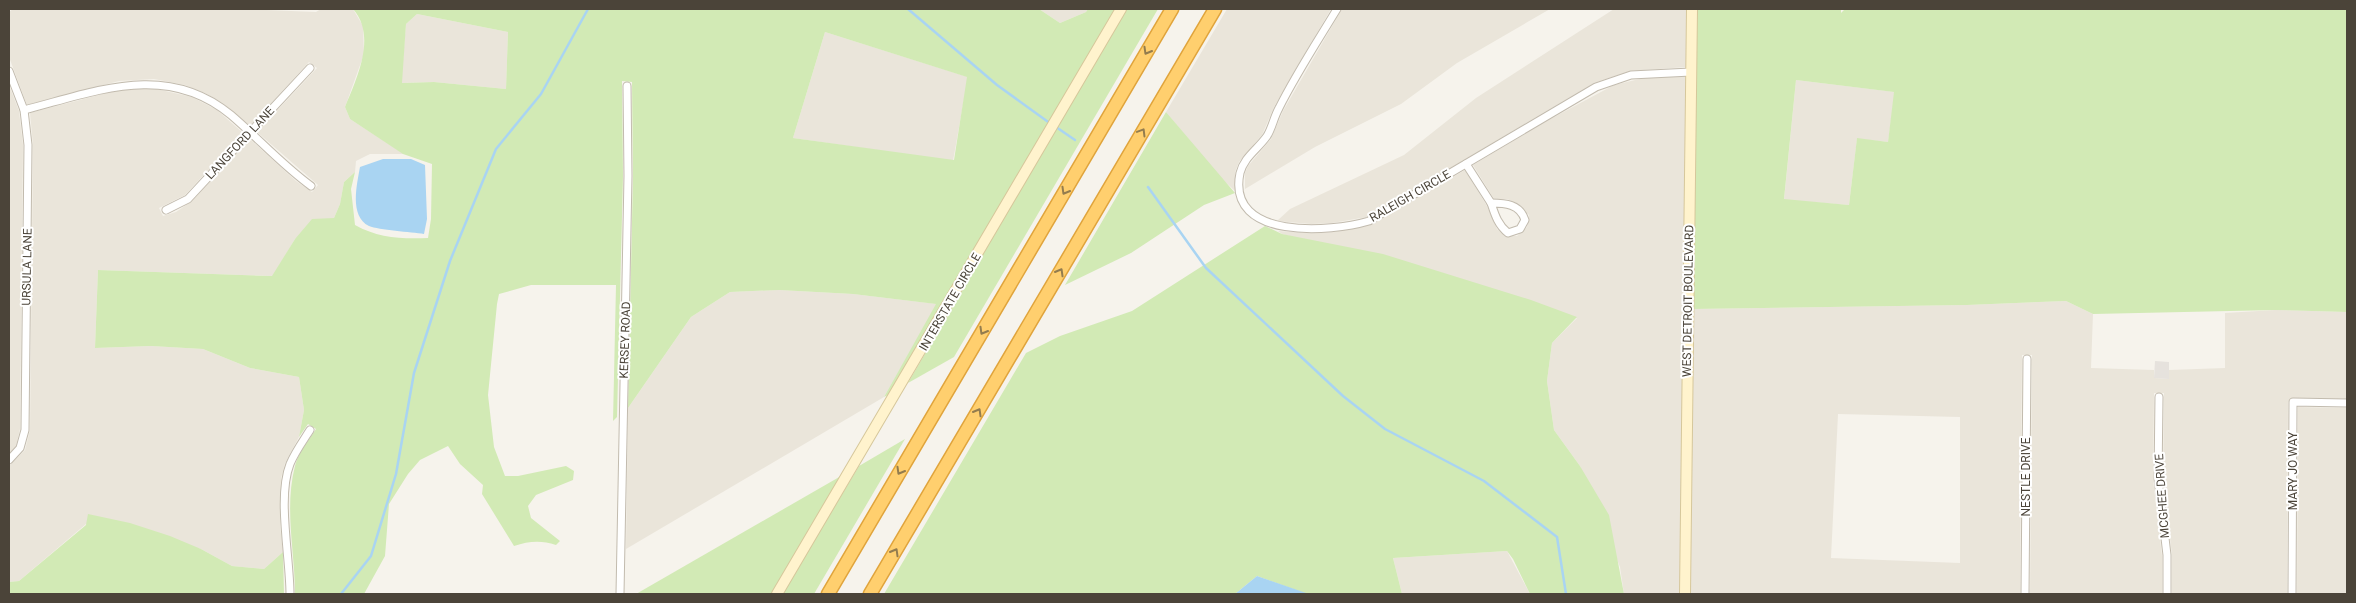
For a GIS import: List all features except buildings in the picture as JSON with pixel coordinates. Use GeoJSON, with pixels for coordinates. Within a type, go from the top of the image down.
{"type":"FeatureCollection","features":[{"type":"Feature","properties":{"kind":"highway"},"geometry":{"type":"LineString","coordinates":[[828,594],[1172,9]]}},
{"type":"Feature","properties":{"kind":"highway"},"geometry":{"type":"LineString","coordinates":[[870,594],[1215,9]]}},
{"type":"Feature","properties":{"kind":"street","name":"INTERSTATE CIRCLE"},"geometry":{"type":"LineString","coordinates":[[776,594],[1121,9]]}},
{"type":"Feature","properties":{"kind":"street","name":"RALEIGH CIRCLE"},"geometry":{"type":"LineString","coordinates":[[1336,9],[1278,109],[1266,137],[1243,164],[1240,172],[1240,191],[1248,207],[1266,222],[1288,228],[1332,228],[1357,224],[1381,215],[1538,120],[1612,80],[1648,73],[1691,72]]}},
{"type":"Feature","properties":{"kind":"street","name":"WEST DETROIT BOULEVARD"},"geometry":{"type":"LineString","coordinates":[[1685,594],[1692,9]]}},
{"type":"Feature","properties":{"kind":"street","name":"LANGFORD LANE"},"geometry":{"type":"LineString","coordinates":[[166,210],[188,198],[310,68]]}},
{"type":"Feature","properties":{"kind":"street","name":"URSULA LANE"},"geometry":{"type":"LineString","coordinates":[[9,71],[24,110],[28,145],[25,430],[20,448],[9,460]]}},
{"type":"Feature","properties":{"kind":"street"},"geometry":{"type":"LineString","coordinates":[[24,110],[121,85],[153,84],[184,90],[203,97],[221,107],[311,186]]}},
{"type":"Feature","properties":{"kind":"street","name":"KERSEY ROAD"},"geometry":{"type":"LineString","coordinates":[[620,594],[628,196],[627,86]]}},
{"type":"Feature","properties":{"kind":"street"},"geometry":{"type":"LineString","coordinates":[[1466,164],[1491,203],[1495,217],[1504,230],[1508,233],[1520,229],[1524,220],[1520,212],[1506,203],[1491,203]]}},
{"type":"Feature","properties":{"kind":"street","name":"NESTLE DRIVE"},"geometry":{"type":"LineString","coordinates":[[2025,594],[2026,359]]}},
{"type":"Feature","properties":{"kind":"street","name":"MCGHEE DRIVE"},"geometry":{"type":"LineString","coordinates":[[2159,397],[2158,479],[2167,555],[2167,594]]}},
{"type":"Feature","properties":{"kind":"street","name":"MARY JO WAY"},"geometry":{"type":"LineString","coordinates":[[2292,594],[2293,402],[2347,403]]}},
{"type":"Feature","properties":{"kind":"street"},"geometry":{"type":"LineString","coordinates":[[290,594],[285,526],[286,478],[295,454],[310,430]]}},
{"type":"Feature","properties":{"kind":"shaded area"},"geometry":{"type":"Polygon","coordinates":[[[13,9],[245,9],[316,12],[321,9],[353,9],[363,26],[364,54],[345,107],[350,119],[404,154],[370,154],[356,161],[355,172],[344,182],[340,204],[334,218],[295,239],[273,276],[98,270],[95,348],[151,346],[203,349],[250,368],[299,377],[304,410],[299,437],[285,463],[281,478],[280,526],[283,552],[264,569],[232,566],[201,549],[86,524],[19,581],[9,582],[9,466],[25,450],[30,430],[33,145],[30,113],[122,89],[152,88],[192,97],[217,110],[243,133],[185,195],[159,208],[163,216],[176,212],[192,201],[250,139],[296,181],[312,192],[318,185],[257,132],[317,68],[309,62],[250,126],[224,104],[205,93],[185,85],[154,79],[119,81],[27,105],[9,57],[9,12],[13,9]]]}},
{"type":"Feature","properties":{"kind":"shaded area"},"geometry":{"type":"Polygon","coordinates":[[[1039,9],[1088,9],[1086,12],[1060,23],[1039,9]]]}},
{"type":"Feature","properties":{"kind":"shaded area"},"geometry":{"type":"Polygon","coordinates":[[[1227,9],[1331,9],[1274,107],[1262,135],[1239,162],[1235,172],[1235,191],[1219,176],[1166,112],[1227,9]]]}},
{"type":"Feature","properties":{"kind":"shaded area"},"geometry":{"type":"Polygon","coordinates":[[[1342,9],[1550,9],[1457,63],[1401,104],[1315,147],[1245,189],[1245,173],[1248,166],[1271,139],[1283,111],[1342,9]]]}},
{"type":"Feature","properties":{"kind":"shaded area"},"geometry":{"type":"Polygon","coordinates":[[[1614,9],[1687,9],[1686,67],[1630,71],[1594,83],[1367,217],[1332,223],[1311,224],[1277,221],[1290,209],[1404,155],[1476,98],[1614,9]]]}},
{"type":"Feature","properties":{"kind":"shaded area"},"geometry":{"type":"Polygon","coordinates":[[[417,14],[508,32],[506,89],[434,82],[401,83],[406,24],[417,14]]]}},
{"type":"Feature","properties":{"kind":"shaded area"},"geometry":{"type":"Polygon","coordinates":[[[825,32],[968,77],[953,161],[793,138],[825,32]]]}},
{"type":"Feature","properties":{"kind":"shaded area"},"geometry":{"type":"Polygon","coordinates":[[[1686,76],[1680,594],[1624,594],[1620,567],[1580,466],[1554,430],[1547,381],[1552,343],[1577,318],[1282,234],[1278,231],[1333,232],[1371,225],[1465,170],[1487,206],[1497,229],[1505,236],[1517,236],[1527,227],[1529,215],[1516,203],[1507,199],[1494,199],[1473,165],[1541,124],[1614,85],[1648,77],[1686,76]]]}},
{"type":"Feature","properties":{"kind":"shaded area"},"geometry":{"type":"Polygon","coordinates":[[[1796,80],[1895,92],[1888,142],[1857,139],[1849,205],[1784,200],[1796,80]]]}},
{"type":"Feature","properties":{"kind":"shaded area"},"geometry":{"type":"Polygon","coordinates":[[[9,85],[19,111],[23,145],[20,429],[16,446],[9,455],[9,85]]]}},
{"type":"Feature","properties":{"kind":"shaded area"},"geometry":{"type":"Polygon","coordinates":[[[779,290],[853,294],[937,304],[884,397],[626,549],[628,408],[691,317],[730,292],[779,290]]]}},
{"type":"Feature","properties":{"kind":"shaded area"},"geometry":{"type":"Polygon","coordinates":[[[2066,301],[2093,314],[2091,368],[2154,370],[2154,378],[2169,379],[2169,370],[2225,368],[2225,313],[2275,310],[2347,312],[2347,399],[2293,398],[2288,402],[2287,594],[2172,594],[2172,555],[2163,479],[2164,393],[2154,393],[2153,479],[2162,556],[2162,594],[2030,594],[2032,355],[2022,355],[2020,594],[1690,594],[1693,309],[1967,305],[2066,301]],[[1838,414],[1831,558],[1960,563],[1960,417],[1838,414]]]}},
{"type":"Feature","properties":{"kind":"shaded area"},"geometry":{"type":"Polygon","coordinates":[[[2155,361],[2169,362],[2169,379],[2154,378],[2155,361]]]}},
{"type":"Feature","properties":{"kind":"shaded area"},"geometry":{"type":"Polygon","coordinates":[[[2298,407],[2347,408],[2347,594],[2297,594],[2298,407]]]}},
{"type":"Feature","properties":{"kind":"shaded area"},"geometry":{"type":"Polygon","coordinates":[[[1507,551],[1530,594],[1402,594],[1393,558],[1507,551]]]}},
{"type":"Feature","properties":{"kind":"green space"},"geometry":{"type":"Polygon","coordinates":[[[353,9],[1039,9],[1060,23],[1086,12],[1088,9],[1115,9],[890,394],[884,397],[936,304],[853,294],[779,290],[730,292],[691,317],[628,408],[633,176],[632,82],[622,81],[623,176],[617,417],[613,421],[616,285],[531,285],[499,294],[497,304],[488,395],[494,447],[505,476],[518,476],[566,466],[574,471],[573,480],[536,495],[528,506],[531,518],[560,541],[556,545],[535,542],[514,546],[482,494],[483,485],[460,464],[448,446],[420,460],[408,474],[389,504],[385,556],[364,594],[295,594],[290,514],[292,482],[299,456],[316,429],[308,424],[299,437],[304,410],[299,377],[250,368],[203,349],[151,346],[95,348],[98,270],[272,276],[295,239],[312,219],[334,218],[340,204],[344,182],[355,172],[351,189],[355,225],[372,233],[390,237],[428,238],[431,219],[432,164],[403,154],[350,119],[345,107],[363,57],[364,32],[360,20],[353,9]],[[417,14],[406,24],[402,83],[434,82],[506,89],[508,32],[417,14]],[[825,32],[793,138],[954,160],[967,77],[825,32]]]}},
{"type":"Feature","properties":{"kind":"green space"},"geometry":{"type":"Polygon","coordinates":[[[1126,9],[1158,9],[954,357],[908,383],[1126,9]]]}},
{"type":"Feature","properties":{"kind":"green space"},"geometry":{"type":"Polygon","coordinates":[[[1697,9],[1841,9],[1841,13],[1845,9],[2347,9],[2347,312],[2275,310],[2093,314],[2066,301],[1967,305],[1693,309],[1697,9]],[[1796,80],[1784,199],[1849,205],[1857,138],[1888,142],[1894,92],[1796,80]]]}},
{"type":"Feature","properties":{"kind":"green space"},"geometry":{"type":"Polygon","coordinates":[[[1166,112],[1235,193],[1204,205],[1131,253],[1065,285],[1166,112]]]}},
{"type":"Feature","properties":{"kind":"green space"},"geometry":{"type":"Polygon","coordinates":[[[1265,226],[1282,234],[1383,254],[1531,300],[1577,317],[1552,343],[1547,381],[1554,430],[1580,466],[1609,515],[1624,594],[1530,594],[1513,559],[1507,551],[1393,558],[1402,594],[1307,594],[1257,576],[1235,594],[884,594],[1026,353],[1060,336],[1132,311],[1265,226]]]}},
{"type":"Feature","properties":{"kind":"green space"},"geometry":{"type":"Polygon","coordinates":[[[905,439],[814,594],[782,594],[859,466],[905,439]]]}},
{"type":"Feature","properties":{"kind":"green space"},"geometry":{"type":"Polygon","coordinates":[[[841,476],[771,594],[636,594],[841,476]]]}},
{"type":"Feature","properties":{"kind":"green space"},"geometry":{"type":"Polygon","coordinates":[[[88,514],[130,523],[170,536],[201,549],[232,566],[264,569],[283,552],[284,594],[9,594],[9,582],[19,581],[86,525],[88,514]]]}},
{"type":"Feature","properties":{"kind":"water"},"geometry":{"type":"Polygon","coordinates":[[[383,159],[411,159],[425,165],[427,219],[424,234],[369,226],[359,215],[356,199],[360,167],[383,159]]]}},
{"type":"Feature","properties":{"kind":"water"},"geometry":{"type":"Polygon","coordinates":[[[1257,576],[1306,593],[1307,594],[1235,594],[1257,576]]]}},
{"type":"Feature","properties":{"kind":"waterway"},"geometry":{"type":"LineString","coordinates":[[341,594],[371,556],[396,474],[414,373],[450,261],[496,149],[541,94],[588,9]]}},
{"type":"Feature","properties":{"kind":"waterway"},"geometry":{"type":"LineString","coordinates":[[908,9],[997,85],[1051,124]]}},
{"type":"Feature","properties":{"kind":"waterway"},"geometry":{"type":"LineString","coordinates":[[1056,127],[1075,140]]}},
{"type":"Feature","properties":{"kind":"waterway"},"geometry":{"type":"LineString","coordinates":[[1148,187],[1206,268],[1343,396],[1385,429],[1484,481],[1557,537],[1566,594]]}}]}
